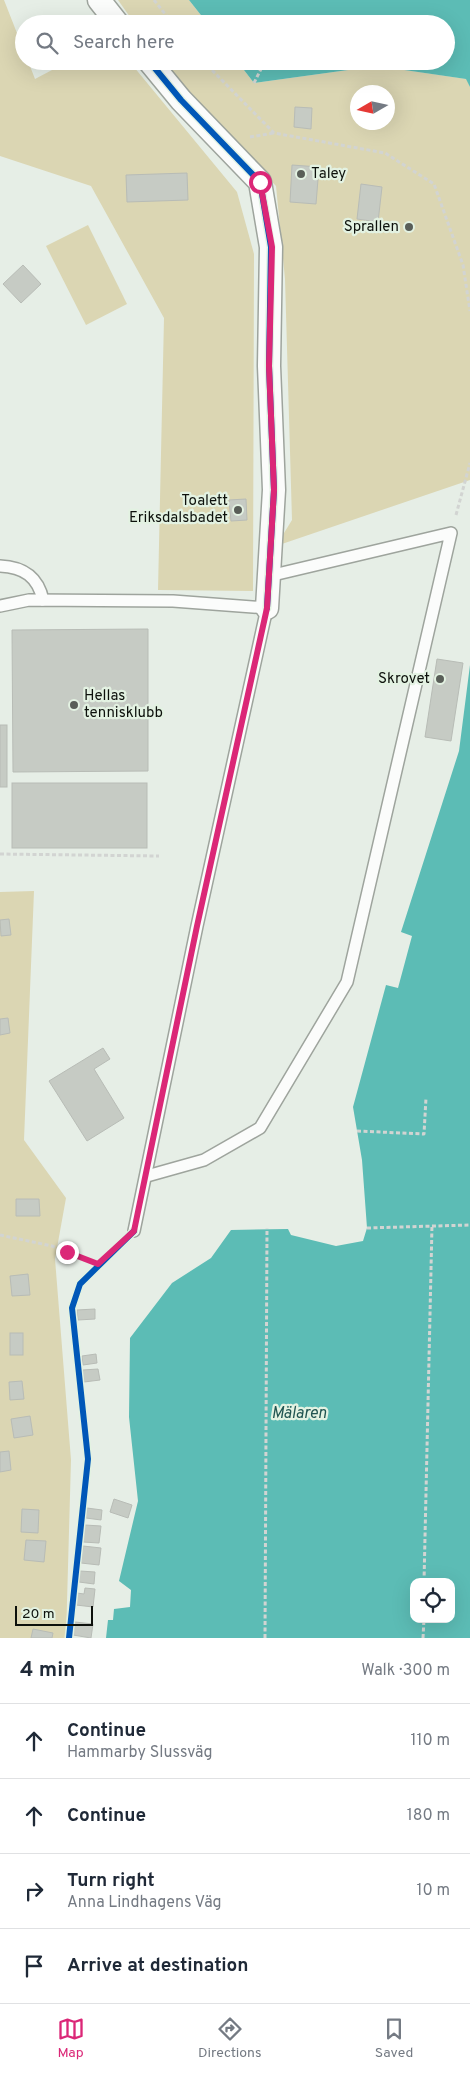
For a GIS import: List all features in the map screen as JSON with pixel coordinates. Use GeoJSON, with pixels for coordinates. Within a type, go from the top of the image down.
{"type":"FeatureCollection","features":[{"type":"Feature","properties":{"kind":"street"},"geometry":{"type":"LineString","coordinates":[[99,0],[111,15]]}},
{"type":"Feature","properties":{"kind":"street"},"geometry":{"type":"LineString","coordinates":[[156,70],[181,100],[260,182],[272,247],[269,366],[274,490],[267,608]]}},
{"type":"Feature","properties":{"kind":"lane"},"geometry":{"type":"LineString","coordinates":[[147,1176],[204,1160],[260,1128],[346,982],[451,533],[269,576]]}},
{"type":"Feature","properties":{"kind":"lane"},"geometry":{"type":"LineString","coordinates":[[0,566],[10,566],[28,573],[40,586],[43,600]]}},
{"type":"Feature","properties":{"kind":"lane"},"geometry":{"type":"LineString","coordinates":[[0,606],[29,600],[43,600],[173,601],[267,608],[197,926],[147,1176],[134,1231]]}},
{"type":"Feature","properties":{"kind":"path"},"geometry":{"type":"LineString","coordinates":[[154,0],[166,15]]}},
{"type":"Feature","properties":{"kind":"path"},"geometry":{"type":"LineString","coordinates":[[212,70],[274,133],[385,153],[434,184],[463,265],[470,311]]}},
{"type":"Feature","properties":{"kind":"path"},"geometry":{"type":"LineString","coordinates":[[254,84],[261,70]]}},
{"type":"Feature","properties":{"kind":"path"},"geometry":{"type":"LineString","coordinates":[[451,533],[470,463]]}},
{"type":"Feature","properties":{"kind":"path"},"geometry":{"type":"LineString","coordinates":[[0,854],[159,856]]}},
{"type":"Feature","properties":{"kind":"path"},"geometry":{"type":"LineString","coordinates":[[357,1131],[424,1134],[426,1098]]}},
{"type":"Feature","properties":{"kind":"path"},"geometry":{"type":"LineString","coordinates":[[424,1578],[432,1225]]}},
{"type":"Feature","properties":{"kind":"path"},"geometry":{"type":"LineString","coordinates":[[367,1228],[470,1225]]}},
{"type":"Feature","properties":{"kind":"path"},"geometry":{"type":"LineString","coordinates":[[265,1638],[267,1228]]}},
{"type":"Feature","properties":{"kind":"path"},"geometry":{"type":"LineString","coordinates":[[0,1235],[52,1246],[98,1264]]}},
{"type":"Feature","properties":{"kind":"path"},"geometry":{"type":"LineString","coordinates":[[92,1271],[106,1257]]}},
{"type":"Feature","properties":{"kind":"path"},"geometry":{"type":"LineString","coordinates":[[423,1638],[424,1623]]}},
{"type":"Feature","properties":{"kind":"shaded area"},"geometry":{"type":"Polygon","coordinates":[[[0,0],[4,0],[15,28],[15,70],[32,70],[35,79],[52,70],[136,70],[237,192],[254,254],[253,591],[158,590],[164,318],[91,186],[0,156],[0,0]]]}},
{"type":"Feature","properties":{"kind":"shaded area"},"geometry":{"type":"Polygon","coordinates":[[[118,0],[189,0],[201,15],[129,15],[118,0]]]}},
{"type":"Feature","properties":{"kind":"shaded area"},"geometry":{"type":"Polygon","coordinates":[[[170,70],[244,70],[254,83],[348,70],[405,70],[467,79],[470,87],[470,480],[276,546],[292,520],[285,279],[276,186],[192,100],[170,70]]]}},
{"type":"Feature","properties":{"kind":"shaded area"},"geometry":{"type":"Polygon","coordinates":[[[88,225],[127,304],[86,325],[46,246],[88,225]]]}},
{"type":"Feature","properties":{"kind":"shaded area"},"geometry":{"type":"Polygon","coordinates":[[[34,891],[24,1140],[66,1198],[55,1259],[71,1460],[66,1638],[0,1638],[0,892],[34,891]]]}},
{"type":"Feature","properties":{"kind":"water"},"geometry":{"type":"Polygon","coordinates":[[[189,0],[470,0],[470,87],[466,79],[404,70],[455,70],[455,15],[201,15],[189,0]]]}},
{"type":"Feature","properties":{"kind":"water"},"geometry":{"type":"Polygon","coordinates":[[[244,70],[348,70],[254,83],[244,70]]]}},
{"type":"Feature","properties":{"kind":"water","name":"Mälaren"},"geometry":{"type":"Polygon","coordinates":[[[470,665],[470,1638],[106,1638],[108,1620],[113,1620],[114,1609],[130,1607],[131,1590],[119,1581],[138,1501],[129,1417],[130,1338],[172,1283],[211,1258],[231,1230],[288,1229],[291,1235],[336,1246],[363,1241],[367,1228],[362,1160],[353,1107],[386,985],[398,988],[412,936],[401,932],[459,751],[470,665]]]}},
{"type":"Feature","properties":{"kind":"building"},"geometry":{"type":"Polygon","coordinates":[[[295,107],[312,108],[311,129],[294,127],[295,107]]]}},
{"type":"Feature","properties":{"kind":"building"},"geometry":{"type":"Polygon","coordinates":[[[292,165],[319,167],[316,204],[290,202],[292,165]]]}},
{"type":"Feature","properties":{"kind":"building"},"geometry":{"type":"Polygon","coordinates":[[[187,173],[188,200],[127,202],[126,175],[187,173]]]}},
{"type":"Feature","properties":{"kind":"building"},"geometry":{"type":"Polygon","coordinates":[[[361,184],[382,187],[378,222],[357,219],[361,184]]]}},
{"type":"Feature","properties":{"kind":"building"},"geometry":{"type":"Polygon","coordinates":[[[23,265],[41,284],[21,303],[3,284],[23,265]]]}},
{"type":"Feature","properties":{"kind":"building","name":"Toalett Eriksdalsbadet"},"geometry":{"type":"Polygon","coordinates":[[[246,499],[247,520],[231,521],[229,500],[246,499]]]}},
{"type":"Feature","properties":{"kind":"building"},"geometry":{"type":"Polygon","coordinates":[[[148,629],[148,771],[13,772],[12,630],[148,629]]]}},
{"type":"Feature","properties":{"kind":"building"},"geometry":{"type":"Polygon","coordinates":[[[437,659],[463,663],[451,741],[425,737],[437,659]]]}},
{"type":"Feature","properties":{"kind":"building"},"geometry":{"type":"Polygon","coordinates":[[[0,725],[7,725],[7,787],[0,787],[0,725]]]}},
{"type":"Feature","properties":{"kind":"building"},"geometry":{"type":"Polygon","coordinates":[[[12,783],[147,783],[147,848],[12,848],[12,783]]]}},
{"type":"Feature","properties":{"kind":"building"},"geometry":{"type":"Polygon","coordinates":[[[9,919],[11,935],[1,936],[0,920],[9,919]]]}},
{"type":"Feature","properties":{"kind":"building"},"geometry":{"type":"Polygon","coordinates":[[[8,1018],[10,1033],[0,1035],[0,1019],[8,1018]]]}},
{"type":"Feature","properties":{"kind":"building"},"geometry":{"type":"Polygon","coordinates":[[[103,1048],[110,1059],[94,1069],[124,1118],[87,1141],[49,1081],[103,1048]]]}},
{"type":"Feature","properties":{"kind":"building"},"geometry":{"type":"Polygon","coordinates":[[[16,1199],[39,1199],[40,1216],[16,1216],[16,1199]]]}},
{"type":"Feature","properties":{"kind":"building"},"geometry":{"type":"Polygon","coordinates":[[[28,1274],[30,1295],[12,1296],[10,1276],[28,1274]]]}},
{"type":"Feature","properties":{"kind":"building"},"geometry":{"type":"Polygon","coordinates":[[[95,1309],[95,1319],[78,1320],[77,1310],[95,1309]]]}},
{"type":"Feature","properties":{"kind":"building"},"geometry":{"type":"Polygon","coordinates":[[[10,1333],[23,1333],[23,1355],[10,1355],[10,1333]]]}},
{"type":"Feature","properties":{"kind":"building"},"geometry":{"type":"Polygon","coordinates":[[[96,1354],[97,1363],[83,1365],[82,1356],[96,1354]]]}},
{"type":"Feature","properties":{"kind":"building"},"geometry":{"type":"Polygon","coordinates":[[[98,1369],[100,1380],[84,1382],[83,1370],[98,1369]]]}},
{"type":"Feature","properties":{"kind":"building"},"geometry":{"type":"Polygon","coordinates":[[[22,1381],[24,1399],[10,1400],[9,1382],[22,1381]]]}},
{"type":"Feature","properties":{"kind":"building"},"geometry":{"type":"Polygon","coordinates":[[[30,1416],[33,1435],[14,1438],[11,1419],[30,1416]]]}},
{"type":"Feature","properties":{"kind":"building"},"geometry":{"type":"Polygon","coordinates":[[[9,1451],[11,1470],[0,1472],[0,1452],[9,1451]]]}},
{"type":"Feature","properties":{"kind":"building"},"geometry":{"type":"Polygon","coordinates":[[[114,1499],[132,1505],[128,1518],[110,1512],[114,1499]]]}},
{"type":"Feature","properties":{"kind":"building"},"geometry":{"type":"Polygon","coordinates":[[[87,1508],[102,1510],[101,1520],[86,1518],[87,1508]]]}},
{"type":"Feature","properties":{"kind":"building"},"geometry":{"type":"Polygon","coordinates":[[[22,1509],[39,1510],[38,1533],[21,1532],[22,1509]]]}},
{"type":"Feature","properties":{"kind":"building"},"geometry":{"type":"Polygon","coordinates":[[[85,1525],[101,1526],[99,1543],[83,1542],[85,1525]]]}},
{"type":"Feature","properties":{"kind":"building"},"geometry":{"type":"Polygon","coordinates":[[[26,1540],[46,1541],[44,1562],[24,1560],[26,1540]]]}},
{"type":"Feature","properties":{"kind":"building"},"geometry":{"type":"Polygon","coordinates":[[[83,1546],[101,1548],[99,1565],[81,1563],[83,1546]]]}},
{"type":"Feature","properties":{"kind":"building"},"geometry":{"type":"Polygon","coordinates":[[[80,1571],[95,1572],[94,1584],[79,1582],[80,1571]]]}},
{"type":"Feature","properties":{"kind":"building"},"geometry":{"type":"Polygon","coordinates":[[[85,1588],[95,1589],[93,1607],[76,1605],[77,1593],[84,1594],[85,1588]]]}},
{"type":"Feature","properties":{"kind":"building"},"geometry":{"type":"Polygon","coordinates":[[[75,1622],[93,1624],[91,1638],[73,1635],[75,1622]]]}},
{"type":"Feature","properties":{"kind":"building"},"geometry":{"type":"Polygon","coordinates":[[[33,1629],[53,1633],[52,1638],[31,1638],[33,1629]]]}},
{"type":"Feature","properties":{"kind":"cycle path"},"geometry":{"type":"LineString","coordinates":[[156,70],[181,100],[260,182],[271,247],[269,366],[274,490],[267,608]]}},
{"type":"Feature","properties":{"kind":"cycle path"},"geometry":{"type":"LineString","coordinates":[[69,1638],[88,1459],[72,1308],[80,1284],[134,1231]]}},
{"type":"Feature","properties":{"kind":"place","name":"Taley"},"geometry":{"type":"Point","coordinates":[301,174]}},
{"type":"Feature","properties":{"kind":"place","name":"Sprallen"},"geometry":{"type":"Point","coordinates":[409,227]}},
{"type":"Feature","properties":{"kind":"place","name":"Toalett Eriksdalsbadet"},"geometry":{"type":"Point","coordinates":[238,510]}},
{"type":"Feature","properties":{"kind":"place","name":"Skrovet"},"geometry":{"type":"Point","coordinates":[440,679]}},
{"type":"Feature","properties":{"kind":"place","name":"Hellas tennisklubb"},"geometry":{"type":"Point","coordinates":[74,705]}},
{"type":"Feature","properties":{"kind":"route"},"geometry":{"type":"LineString","coordinates":[[67,1252],[98,1264],[134,1231],[147,1176],[197,926],[267,608],[274,490],[269,366],[272,247],[260,182]]}}]}
